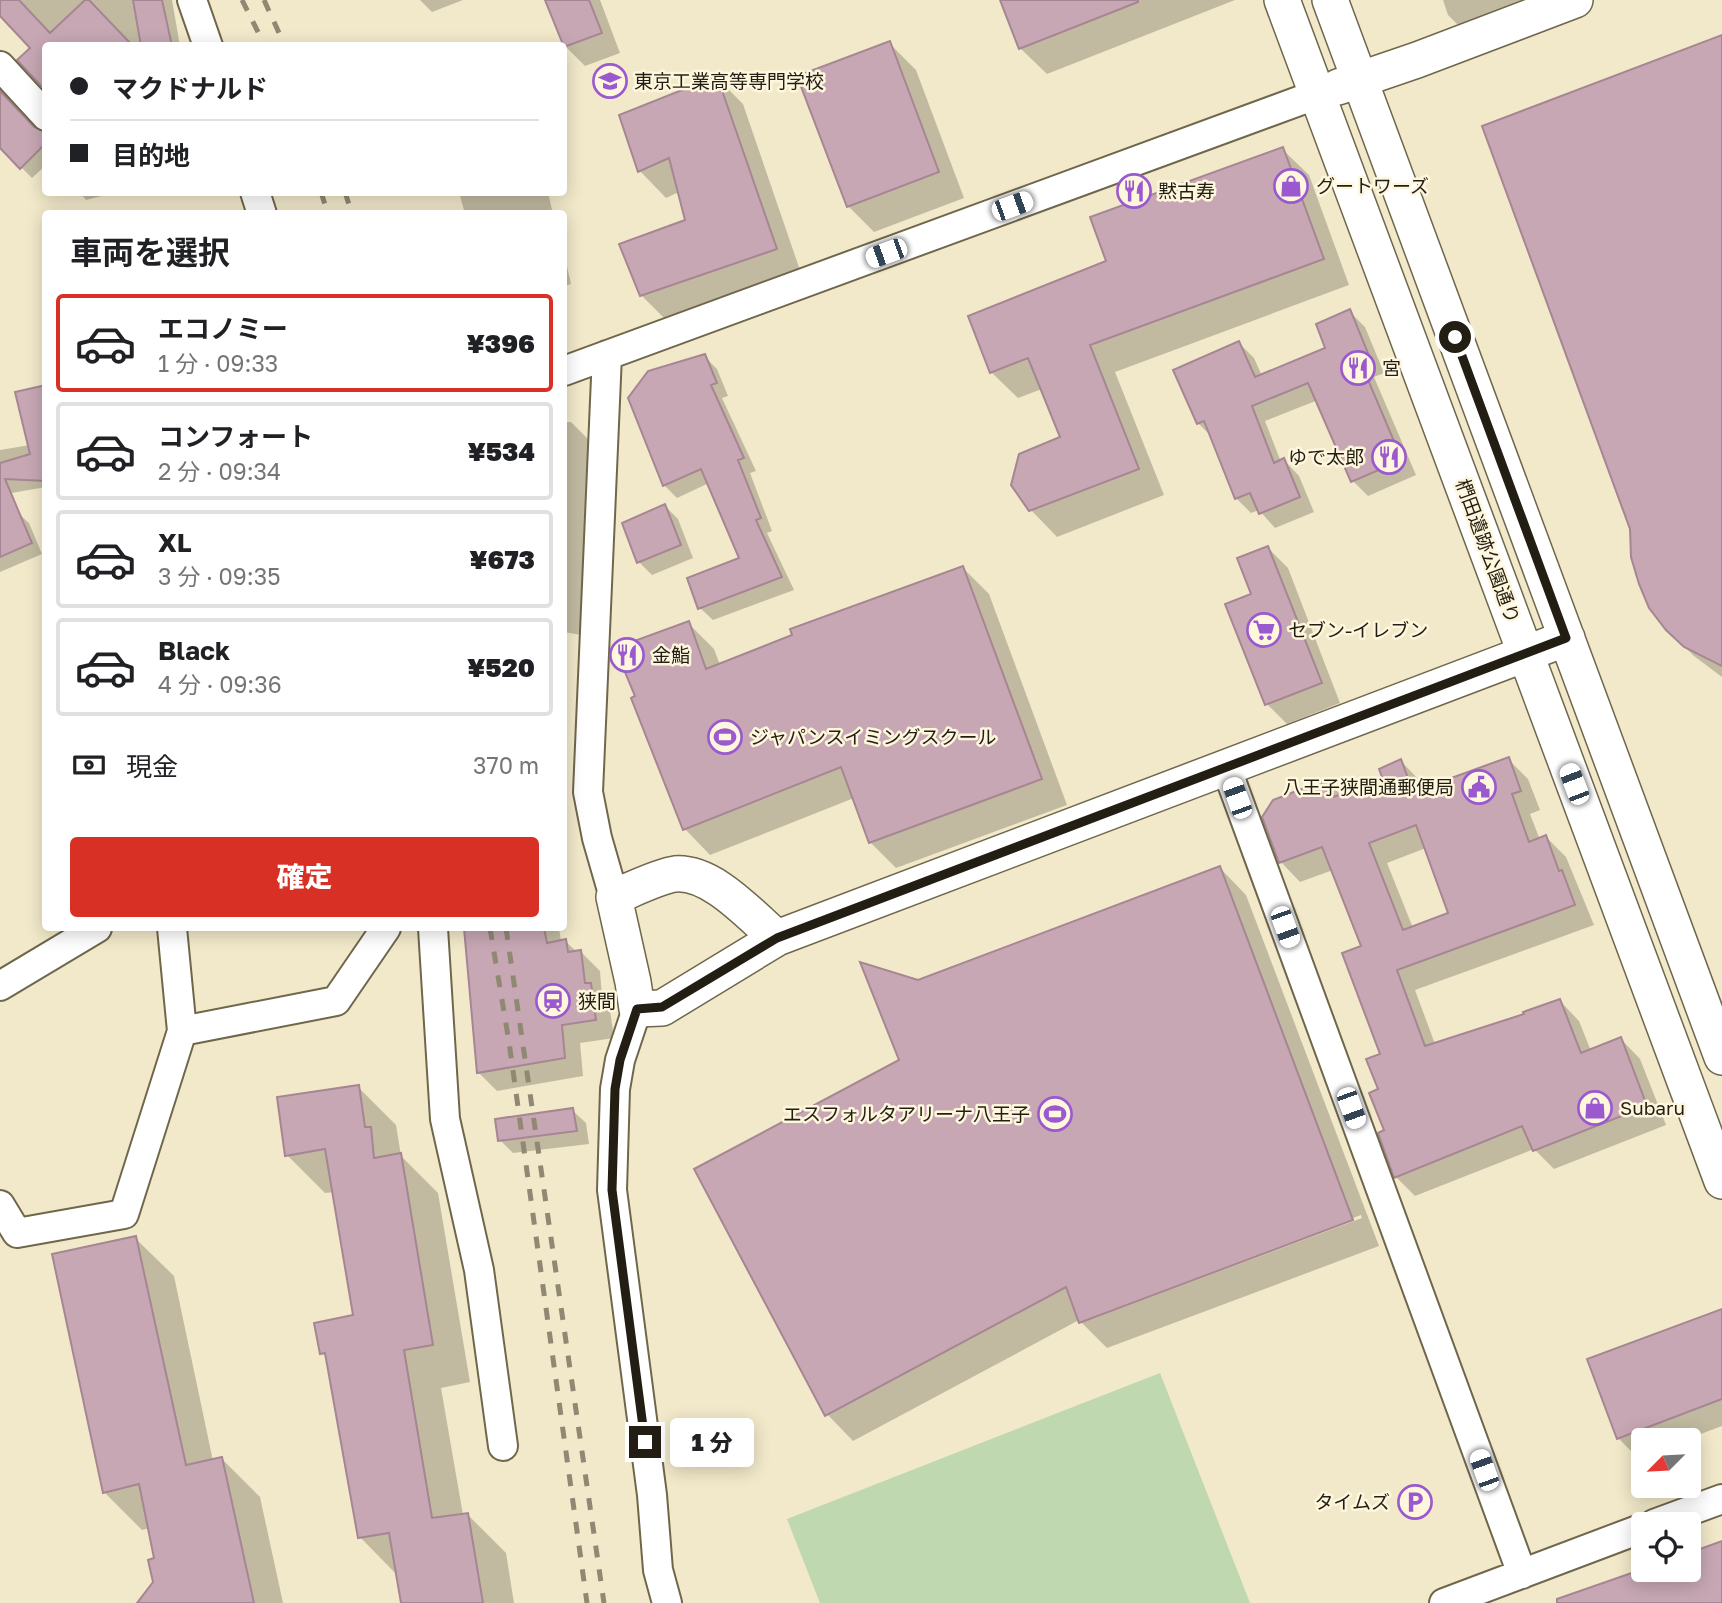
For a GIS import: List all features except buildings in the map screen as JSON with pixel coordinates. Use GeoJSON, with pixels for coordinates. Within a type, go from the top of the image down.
{"type":"FeatureCollection","features":[{"type":"Feature","properties":{"kind":"street"},"geometry":{"type":"LineString","coordinates":[[192,0],[207,42]]}},
{"type":"Feature","properties":{"kind":"street","name":"椚田遺跡公園通り"},"geometry":{"type":"LineString","coordinates":[[1282,0],[1722,1181]]}},
{"type":"Feature","properties":{"kind":"street"},"geometry":{"type":"LineString","coordinates":[[1330,0],[1722,1057]]}},
{"type":"Feature","properties":{"kind":"street"},"geometry":{"type":"LineString","coordinates":[[567,370],[1318,94],[1417,61],[1575,0]]}},
{"type":"Feature","properties":{"kind":"street"},"geometry":{"type":"LineString","coordinates":[[0,66],[42,112]]}},
{"type":"Feature","properties":{"kind":"street"},"geometry":{"type":"LineString","coordinates":[[607,355],[588,792],[597,838],[614,897],[637,1009],[620,1060],[615,1089],[612,1190],[652,1495],[658,1570],[667,1603]]}},
{"type":"Feature","properties":{"kind":"street"},"geometry":{"type":"LineString","coordinates":[[637,1009],[662,1007],[777,938],[1566,638]]}},
{"type":"Feature","properties":{"kind":"street"},"geometry":{"type":"LineString","coordinates":[[1226,767],[1522,1574]]}},
{"type":"Feature","properties":{"kind":"street"},"geometry":{"type":"LineString","coordinates":[[614,897],[673,874],[698,876],[715,884],[777,938]]}},
{"type":"Feature","properties":{"kind":"street"},"geometry":{"type":"LineString","coordinates":[[0,986],[92,931]]}},
{"type":"Feature","properties":{"kind":"street"},"geometry":{"type":"LineString","coordinates":[[0,1205],[17,1233],[124,1214],[182,1031],[172,931]]}},
{"type":"Feature","properties":{"kind":"street"},"geometry":{"type":"LineString","coordinates":[[182,1031],[336,1001],[384,931]]}},
{"type":"Feature","properties":{"kind":"street"},"geometry":{"type":"LineString","coordinates":[[433,931],[445,1119],[479,1270],[503,1446]]}},
{"type":"Feature","properties":{"kind":"street"},"geometry":{"type":"LineString","coordinates":[[1687,1512],[1722,1499]]}},
{"type":"Feature","properties":{"kind":"street"},"geometry":{"type":"LineString","coordinates":[[1444,1603],[1631,1533]]}},
{"type":"Feature","properties":{"kind":"green space"},"geometry":{"type":"Polygon","coordinates":[[[1160,1373],[1250,1603],[820,1603],[787,1519],[1160,1373]]]}},
{"type":"Feature","properties":{"kind":"railway"},"geometry":{"type":"LineString","coordinates":[[242,0],[263,42]]}},
{"type":"Feature","properties":{"kind":"railway"},"geometry":{"type":"LineString","coordinates":[[264,0],[283,42]]}},
{"type":"Feature","properties":{"kind":"railway"},"geometry":{"type":"LineString","coordinates":[[322,196],[327,210]]}},
{"type":"Feature","properties":{"kind":"railway"},"geometry":{"type":"LineString","coordinates":[[346,196],[351,210]]}},
{"type":"Feature","properties":{"kind":"railway"},"geometry":{"type":"LineString","coordinates":[[490,931],[509,1042],[587,1603]]}},
{"type":"Feature","properties":{"kind":"railway"},"geometry":{"type":"LineString","coordinates":[[506,931],[604,1603]]}},
{"type":"Feature","properties":{"kind":"place","name":"東京工業高等専門学校"},"geometry":{"type":"Point","coordinates":[610,81]}},
{"type":"Feature","properties":{"kind":"place","name":"グートワーズ"},"geometry":{"type":"Point","coordinates":[1291,186]}},
{"type":"Feature","properties":{"kind":"place","name":"黙古寿"},"geometry":{"type":"Point","coordinates":[1134,191]}},
{"type":"Feature","properties":{"kind":"place","name":"宮"},"geometry":{"type":"Point","coordinates":[1358,368]}},
{"type":"Feature","properties":{"kind":"place","name":"ゆで太郎"},"geometry":{"type":"Point","coordinates":[1389,457]}},
{"type":"Feature","properties":{"kind":"place","name":"セブン-イレブン"},"geometry":{"type":"Point","coordinates":[1264,630]}},
{"type":"Feature","properties":{"kind":"place","name":"金鮨"},"geometry":{"type":"Point","coordinates":[627,655]}},
{"type":"Feature","properties":{"kind":"place","name":"ジャパンスイミングスクール"},"geometry":{"type":"Point","coordinates":[725,737]}},
{"type":"Feature","properties":{"kind":"place","name":"八王子狭間通郵便局"},"geometry":{"type":"Point","coordinates":[1479,787]}},
{"type":"Feature","properties":{"kind":"place","name":"狭間"},"geometry":{"type":"Point","coordinates":[553,1001]}},
{"type":"Feature","properties":{"kind":"place","name":"Subaru"},"geometry":{"type":"Point","coordinates":[1595,1108]}},
{"type":"Feature","properties":{"kind":"place","name":"エスフォルタアリーナ八王子"},"geometry":{"type":"Point","coordinates":[1055,1114]}},
{"type":"Feature","properties":{"kind":"place","name":"タイムズ"},"geometry":{"type":"Point","coordinates":[1415,1502]}},
{"type":"Feature","properties":{"kind":"route"},"geometry":{"type":"LineString","coordinates":[[645,1442],[612,1190],[615,1089],[620,1060],[637,1009],[662,1007],[777,938],[1566,638],[1455,337]]}}]}
